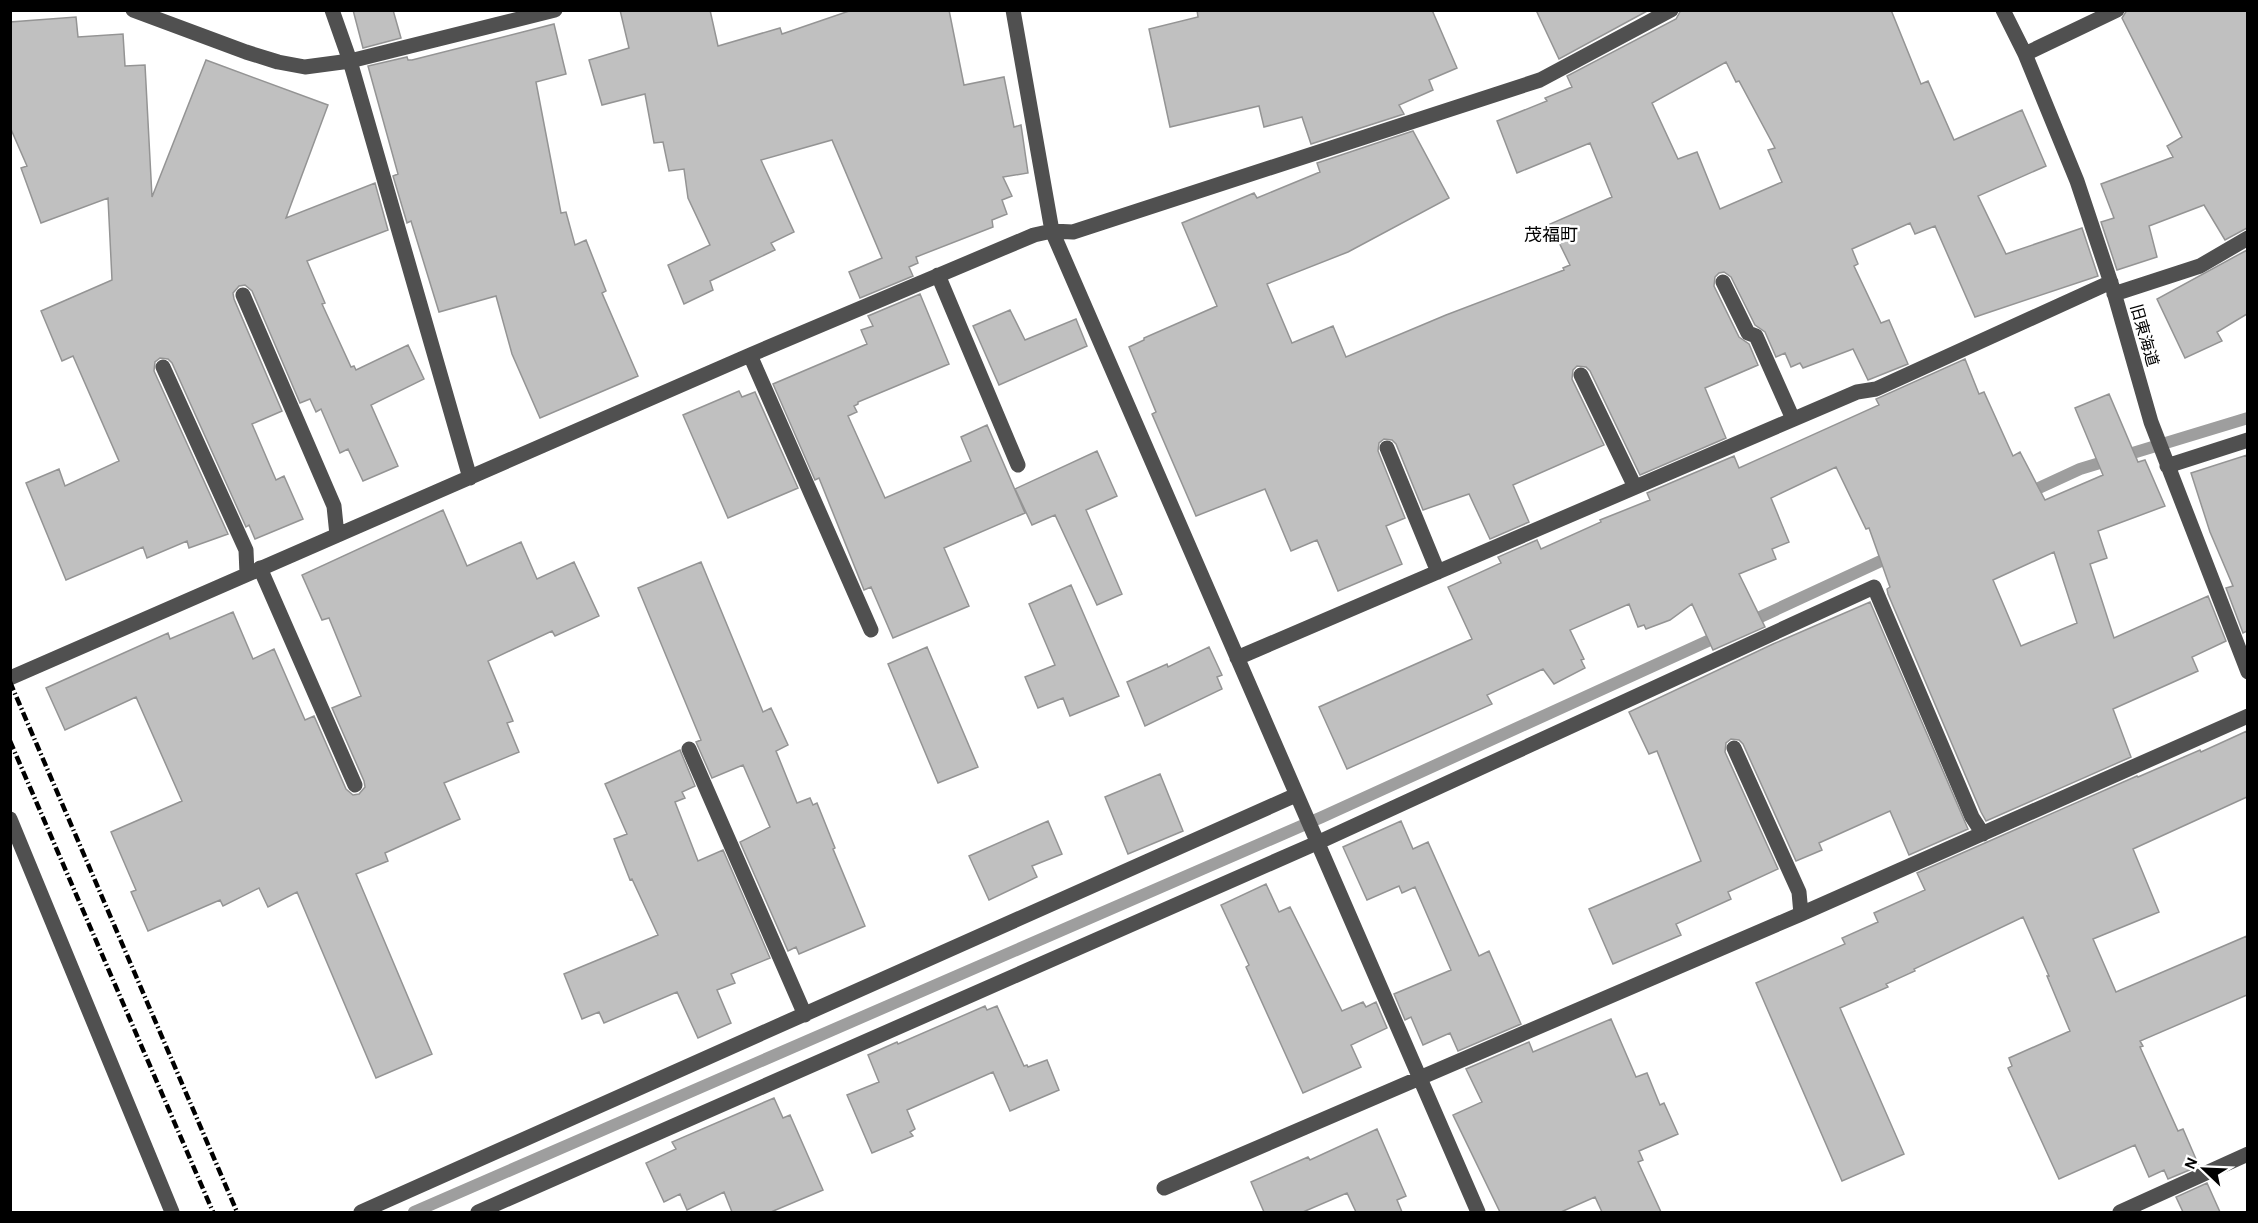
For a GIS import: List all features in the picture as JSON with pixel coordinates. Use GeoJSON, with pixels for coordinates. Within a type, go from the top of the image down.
{"type":"FeatureCollection","features":[{"type":"Feature","properties":{"kind":"street"},"geometry":{"type":"LineString","coordinates":[[133,10],[278,62],[305,67],[351,61],[555,10]]}},
{"type":"Feature","properties":{"kind":"street"},"geometry":{"type":"LineString","coordinates":[[332,10],[351,61],[470,478]]}},
{"type":"Feature","properties":{"kind":"street"},"geometry":{"type":"LineString","coordinates":[[1013,10],[1052,231],[1478,1212]]}},
{"type":"Feature","properties":{"kind":"street"},"geometry":{"type":"LineString","coordinates":[[10,678],[750,355],[1034,235],[1052,231],[1073,232],[1540,80],[1671,10]]}},
{"type":"Feature","properties":{"kind":"street","name":"旧東海道"},"geometry":{"type":"LineString","coordinates":[[2004,10],[2078,181],[2151,422],[2247,672]]}},
{"type":"Feature","properties":{"kind":"street"},"geometry":{"type":"LineString","coordinates":[[2025,54],[2117,10]]}},
{"type":"Feature","properties":{"kind":"street"},"geometry":{"type":"LineString","coordinates":[[1237,658],[1793,419],[1857,392],[1876,389],[2112,288],[2200,266],[2247,238]]}},
{"type":"Feature","properties":{"kind":"street"},"geometry":{"type":"LineString","coordinates":[[938,275],[1018,465]]}},
{"type":"Feature","properties":{"kind":"street"},"geometry":{"type":"LineString","coordinates":[[1723,282],[1748,333],[1756,336],[1793,419]]}},
{"type":"Feature","properties":{"kind":"street"},"geometry":{"type":"LineString","coordinates":[[243,295],[334,506],[337,535]]}},
{"type":"Feature","properties":{"kind":"street"},"geometry":{"type":"LineString","coordinates":[[750,355],[871,630]]}},
{"type":"Feature","properties":{"kind":"street"},"geometry":{"type":"LineString","coordinates":[[163,367],[254,571],[355,785]]}},
{"type":"Feature","properties":{"kind":"street"},"geometry":{"type":"LineString","coordinates":[[1581,375],[1635,487]]}},
{"type":"Feature","properties":{"kind":"street"},"geometry":{"type":"LineString","coordinates":[[2165,461],[2247,440]]}},
{"type":"Feature","properties":{"kind":"street"},"geometry":{"type":"LineString","coordinates":[[1387,448],[1438,572]]}},
{"type":"Feature","properties":{"kind":"street"},"geometry":{"type":"LineString","coordinates":[[478,1212],[1874,587],[1972,817],[1983,834]]}},
{"type":"Feature","properties":{"kind":"street"},"geometry":{"type":"LineString","coordinates":[[1164,1188],[1801,914],[2247,716]]}},
{"type":"Feature","properties":{"kind":"street"},"geometry":{"type":"LineString","coordinates":[[1734,748],[1799,892],[1801,914]]}},
{"type":"Feature","properties":{"kind":"street"},"geometry":{"type":"LineString","coordinates":[[689,749],[805,1015]]}},
{"type":"Feature","properties":{"kind":"street"},"geometry":{"type":"LineString","coordinates":[[361,1212],[805,1015],[1299,801]]}},
{"type":"Feature","properties":{"kind":"street"},"geometry":{"type":"LineString","coordinates":[[10,819],[172,1212]]}},
{"type":"Feature","properties":{"kind":"street"},"geometry":{"type":"LineString","coordinates":[[2120,1212],[2247,1154]]}},
{"type":"Feature","properties":{"kind":"building"},"geometry":{"type":"Polygon","coordinates":[[[353,10],[393,10],[401,38],[363,48],[353,10]]]}},
{"type":"Feature","properties":{"kind":"building"},"geometry":{"type":"Polygon","coordinates":[[[620,10],[710,10],[718,46],[780,28],[782,34],[852,10],[949,10],[964,85],[1004,77],[1014,127],[1021,125],[1028,173],[1003,177],[1012,196],[1002,200],[1007,214],[992,220],[993,227],[916,257],[918,263],[909,267],[913,276],[860,298],[849,272],[882,258],[832,140],[761,160],[794,232],[771,243],[775,250],[710,281],[713,290],[684,304],[668,265],[710,245],[688,198],[684,169],[669,171],[663,142],[654,143],[645,94],[602,105],[589,60],[629,48],[620,10]]]}},
{"type":"Feature","properties":{"kind":"building"},"geometry":{"type":"Polygon","coordinates":[[[1197,10],[1432,10],[1457,68],[1429,80],[1433,90],[1399,105],[1404,114],[1311,144],[1302,117],[1264,127],[1259,106],[1170,127],[1149,29],[1198,17],[1197,10]]]}},
{"type":"Feature","properties":{"kind":"building"},"geometry":{"type":"Polygon","coordinates":[[[1536,10],[1649,10],[1559,59],[1536,10]]]}},
{"type":"Feature","properties":{"kind":"building"},"geometry":{"type":"Polygon","coordinates":[[[1681,10],[1891,10],[1921,84],[1928,81],[1954,140],[2022,110],[2046,166],[1978,196],[2006,254],[2082,228],[2098,276],[1975,317],[1935,226],[1915,234],[1910,223],[1852,249],[1858,264],[1854,266],[1881,323],[1889,320],[1908,364],[1868,380],[1853,349],[1803,368],[1800,363],[1791,367],[1785,353],[1776,357],[1765,332],[1755,325],[1731,277],[1724,272],[1719,273],[1715,277],[1714,286],[1739,337],[1749,344],[1758,365],[1705,388],[1726,438],[1640,475],[1590,371],[1586,367],[1577,366],[1573,370],[1572,379],[1604,445],[1513,485],[1529,522],[1490,539],[1469,494],[1423,510],[1396,444],[1392,440],[1384,439],[1379,443],[1378,451],[1405,518],[1386,526],[1402,564],[1338,591],[1317,540],[1291,551],[1265,489],[1196,516],[1152,414],[1156,412],[1129,347],[1144,338],[1217,306],[1182,223],[1254,193],[1257,198],[1320,172],[1317,163],[1413,131],[1449,198],[1348,252],[1267,284],[1292,343],[1333,326],[1346,357],[1446,315],[1564,270],[1563,268],[1570,265],[1550,224],[1612,197],[1590,143],[1517,173],[1497,121],[1547,101],[1545,98],[1572,87],[1567,76],[1676,19],[1681,10]],[[1726,62],[1652,103],[1678,159],[1697,152],[1720,209],[1782,182],[1768,150],[1775,148],[1739,81],[1736,82],[1726,62]]]}},
{"type":"Feature","properties":{"kind":"building"},"geometry":{"type":"Polygon","coordinates":[[[2127,10],[2247,10],[2247,228],[2225,240],[2204,205],[2149,226],[2157,257],[2117,270],[2101,222],[2114,218],[2101,184],[2173,157],[2167,146],[2182,137],[2122,18],[2127,10]]]}},
{"type":"Feature","properties":{"kind":"building"},"geometry":{"type":"Polygon","coordinates":[[[76,17],[78,37],[123,34],[125,66],[145,65],[152,197],[206,60],[328,105],[286,218],[375,183],[388,230],[307,261],[325,303],[322,304],[351,367],[354,366],[356,370],[408,345],[424,379],[371,405],[398,466],[363,481],[348,449],[340,453],[321,409],[316,412],[310,399],[300,403],[252,291],[245,285],[239,286],[233,293],[234,299],[282,411],[252,424],[276,480],[284,476],[303,519],[255,539],[249,525],[246,527],[172,363],[168,359],[160,358],[155,362],[154,371],[228,534],[189,548],[187,541],[147,558],[143,547],[66,580],[26,483],[59,469],[65,486],[119,461],[73,356],[62,361],[41,311],[112,280],[108,198],[41,223],[21,168],[27,166],[10,127],[10,22],[76,17]]]}},
{"type":"Feature","properties":{"kind":"building"},"geometry":{"type":"Polygon","coordinates":[[[554,24],[566,74],[536,82],[561,213],[566,212],[575,245],[586,240],[606,291],[602,293],[638,376],[540,418],[512,354],[496,296],[439,312],[411,221],[407,223],[393,176],[398,174],[368,66],[407,57],[408,60],[412,60],[554,24]]]}},
{"type":"Feature","properties":{"kind":"building"},"geometry":{"type":"Polygon","coordinates":[[[2247,250],[2247,314],[2217,332],[2222,341],[2185,358],[2157,299],[2247,250]]]}},
{"type":"Feature","properties":{"kind":"building"},"geometry":{"type":"Polygon","coordinates":[[[920,294],[949,364],[858,402],[854,406],[857,412],[848,416],[885,498],[971,461],[961,437],[987,425],[1025,513],[944,548],[969,606],[893,638],[871,587],[864,590],[819,478],[815,480],[773,384],[867,344],[861,330],[873,326],[868,316],[920,294]]]}},
{"type":"Feature","properties":{"kind":"building"},"geometry":{"type":"Polygon","coordinates":[[[1010,310],[1025,340],[1076,319],[1087,346],[999,385],[973,326],[1010,310]]]}},
{"type":"Feature","properties":{"kind":"building"},"geometry":{"type":"Polygon","coordinates":[[[1965,359],[1979,394],[1984,392],[2013,456],[2020,452],[2045,500],[2103,475],[2075,408],[2109,394],[2138,462],[2145,460],[2165,506],[2098,531],[2107,558],[2090,564],[2114,638],[2208,596],[2226,641],[2192,657],[2198,671],[2113,709],[2131,757],[1986,821],[1888,594],[1887,589],[1890,587],[1869,528],[1866,529],[1836,467],[1771,498],[1789,542],[1772,549],[1776,559],[1739,574],[1765,627],[1713,650],[1692,604],[1670,620],[1646,629],[1644,625],[1638,627],[1629,604],[1570,630],[1584,659],[1581,660],[1585,668],[1554,684],[1543,669],[1487,695],[1492,704],[1347,769],[1319,707],[1472,639],[1448,587],[1501,563],[1498,557],[1537,540],[1541,549],[1601,522],[1600,520],[1650,500],[1647,493],[1734,456],[1739,468],[1879,405],[1876,399],[1965,359]],[[2054,552],[1993,580],[2021,646],[2077,623],[2054,552]]]}},
{"type":"Feature","properties":{"kind":"building"},"geometry":{"type":"Polygon","coordinates":[[[739,391],[742,397],[755,392],[798,488],[728,518],[683,415],[739,391]]]}},
{"type":"Feature","properties":{"kind":"building"},"geometry":{"type":"Polygon","coordinates":[[[1097,451],[1117,496],[1086,510],[1122,594],[1097,605],[1055,515],[1032,525],[1015,489],[1097,451]]]}},
{"type":"Feature","properties":{"kind":"building"},"geometry":{"type":"Polygon","coordinates":[[[2247,455],[2247,631],[2243,633],[2226,588],[2233,586],[2210,532],[2191,473],[2247,455]]]}},
{"type":"Feature","properties":{"kind":"building"},"geometry":{"type":"Polygon","coordinates":[[[443,510],[467,566],[521,542],[537,579],[574,562],[599,616],[555,636],[552,631],[488,661],[513,721],[507,723],[519,752],[444,783],[460,819],[385,853],[388,861],[356,874],[432,1054],[376,1078],[297,892],[268,907],[259,888],[223,906],[220,900],[148,931],[131,892],[136,890],[111,832],[182,801],[136,697],[65,730],[46,688],[168,633],[170,639],[233,612],[253,659],[274,649],[305,720],[314,716],[346,789],[353,795],[359,794],[365,787],[364,781],[332,708],[361,696],[329,618],[322,620],[302,575],[443,510]]]}},
{"type":"Feature","properties":{"kind":"building"},"geometry":{"type":"Polygon","coordinates":[[[701,562],[763,712],[771,708],[788,745],[776,751],[797,803],[810,798],[813,805],[817,803],[835,848],[833,849],[865,926],[799,954],[796,947],[788,951],[740,842],[770,827],[743,765],[712,778],[696,742],[701,740],[638,588],[701,562]]]}},
{"type":"Feature","properties":{"kind":"building"},"geometry":{"type":"Polygon","coordinates":[[[1071,585],[1119,696],[1070,716],[1063,698],[1038,708],[1025,677],[1055,665],[1029,604],[1071,585]]]}},
{"type":"Feature","properties":{"kind":"building"},"geometry":{"type":"Polygon","coordinates":[[[1870,602],[1968,829],[1909,855],[1890,811],[1819,843],[1822,850],[1796,861],[1743,744],[1739,740],[1731,739],[1726,743],[1725,752],[1778,869],[1728,892],[1731,899],[1676,924],[1681,935],[1613,964],[1589,909],[1701,861],[1657,751],[1649,754],[1629,712],[1773,644],[1870,602]]]}},
{"type":"Feature","properties":{"kind":"building"},"geometry":{"type":"Polygon","coordinates":[[[927,647],[978,767],[938,783],[888,664],[927,647]]]}},
{"type":"Feature","properties":{"kind":"building"},"geometry":{"type":"Polygon","coordinates":[[[1209,647],[1222,675],[1217,677],[1222,689],[1145,726],[1127,682],[1167,664],[1168,667],[1209,647]]]}},
{"type":"Feature","properties":{"kind":"building"},"geometry":{"type":"Polygon","coordinates":[[[2247,731],[2247,797],[2133,849],[2159,912],[2093,939],[2116,992],[2247,936],[2247,995],[2140,1041],[2143,1046],[2140,1047],[2178,1131],[2183,1129],[2199,1166],[2168,1179],[2164,1170],[2149,1177],[2135,1145],[2059,1179],[2008,1068],[2012,1066],[2009,1058],[2070,1031],[2023,917],[1914,969],[1915,971],[1886,984],[1888,987],[1840,1008],[1904,1154],[1842,1181],[1756,983],[1845,944],[1842,938],[1878,922],[1874,913],[1925,890],[1917,873],[2137,776],[2200,750],[2201,752],[2247,731]]]}},
{"type":"Feature","properties":{"kind":"building"},"geometry":{"type":"Polygon","coordinates":[[[680,750],[695,786],[682,792],[685,798],[675,802],[698,861],[723,850],[770,958],[731,974],[735,983],[717,990],[731,1023],[698,1038],[677,992],[604,1023],[599,1012],[582,1019],[564,974],[658,935],[632,879],[630,880],[614,839],[627,834],[605,784],[680,750]]]}},
{"type":"Feature","properties":{"kind":"building"},"geometry":{"type":"Polygon","coordinates":[[[1160,774],[1183,831],[1128,854],[1105,797],[1160,774]]]}},
{"type":"Feature","properties":{"kind":"building"},"geometry":{"type":"Polygon","coordinates":[[[1048,821],[1062,854],[1032,866],[1037,877],[989,900],[969,856],[1048,821]]]}},
{"type":"Feature","properties":{"kind":"building"},"geometry":{"type":"Polygon","coordinates":[[[1401,821],[1413,849],[1428,842],[1479,956],[1489,951],[1521,1024],[1458,1051],[1450,1033],[1423,1045],[1411,1017],[1405,1020],[1394,994],[1451,970],[1415,887],[1402,893],[1399,886],[1367,900],[1343,847],[1401,821]]]}},
{"type":"Feature","properties":{"kind":"building"},"geometry":{"type":"Polygon","coordinates":[[[1266,884],[1279,912],[1290,907],[1342,1011],[1363,1002],[1366,1007],[1376,1002],[1387,1028],[1351,1045],[1361,1067],[1303,1093],[1246,967],[1249,965],[1221,905],[1266,884]]]}},
{"type":"Feature","properties":{"kind":"building"},"geometry":{"type":"Polygon","coordinates":[[[985,1006],[987,1010],[997,1006],[1024,1066],[1028,1067],[1047,1060],[1059,1090],[1010,1111],[993,1072],[907,1110],[915,1129],[910,1132],[913,1136],[872,1153],[847,1095],[879,1082],[868,1055],[985,1006]]]}},
{"type":"Feature","properties":{"kind":"building"},"geometry":{"type":"Polygon","coordinates":[[[1611,1019],[1636,1077],[1647,1073],[1660,1105],[1664,1103],[1678,1134],[1639,1151],[1643,1160],[1638,1162],[1661,1212],[1602,1212],[1595,1197],[1561,1212],[1500,1212],[1453,1115],[1482,1102],[1466,1069],[1529,1042],[1533,1052],[1611,1019]]]}},
{"type":"Feature","properties":{"kind":"building"},"geometry":{"type":"Polygon","coordinates":[[[774,1098],[783,1118],[790,1115],[823,1190],[771,1212],[732,1212],[724,1192],[687,1210],[680,1194],[664,1202],[646,1163],[676,1149],[672,1142],[774,1098]]]}},
{"type":"Feature","properties":{"kind":"building"},"geometry":{"type":"Polygon","coordinates":[[[1377,1129],[1406,1196],[1397,1200],[1402,1212],[1356,1212],[1347,1193],[1303,1212],[1264,1212],[1251,1182],[1308,1157],[1310,1160],[1377,1129]]]}},
{"type":"Feature","properties":{"kind":"building"},"geometry":{"type":"Polygon","coordinates":[[[2207,1183],[2220,1212],[2183,1212],[2176,1197],[2207,1183]]]}},
{"type":"Feature","properties":{"kind":"waterway"},"geometry":{"type":"LineString","coordinates":[[2026,494],[2080,469],[2248,418]]}},
{"type":"Feature","properties":{"kind":"waterway"},"geometry":{"type":"LineString","coordinates":[[1745,624],[1896,554]]}},
{"type":"Feature","properties":{"kind":"waterway"},"geometry":{"type":"LineString","coordinates":[[414,1212],[1322,817],[1721,635]]}},
{"type":"Feature","properties":{"kind":"railway"},"geometry":{"type":"LineString","coordinates":[[10,682],[237,1212]]}},
{"type":"Feature","properties":{"kind":"railway"},"geometry":{"type":"LineString","coordinates":[[10,741],[213,1212]]}},
{"type":"Feature","properties":{"kind":"district","name":"茂福町"},"geometry":{"type":"Point","coordinates":[1551,235]}}]}
